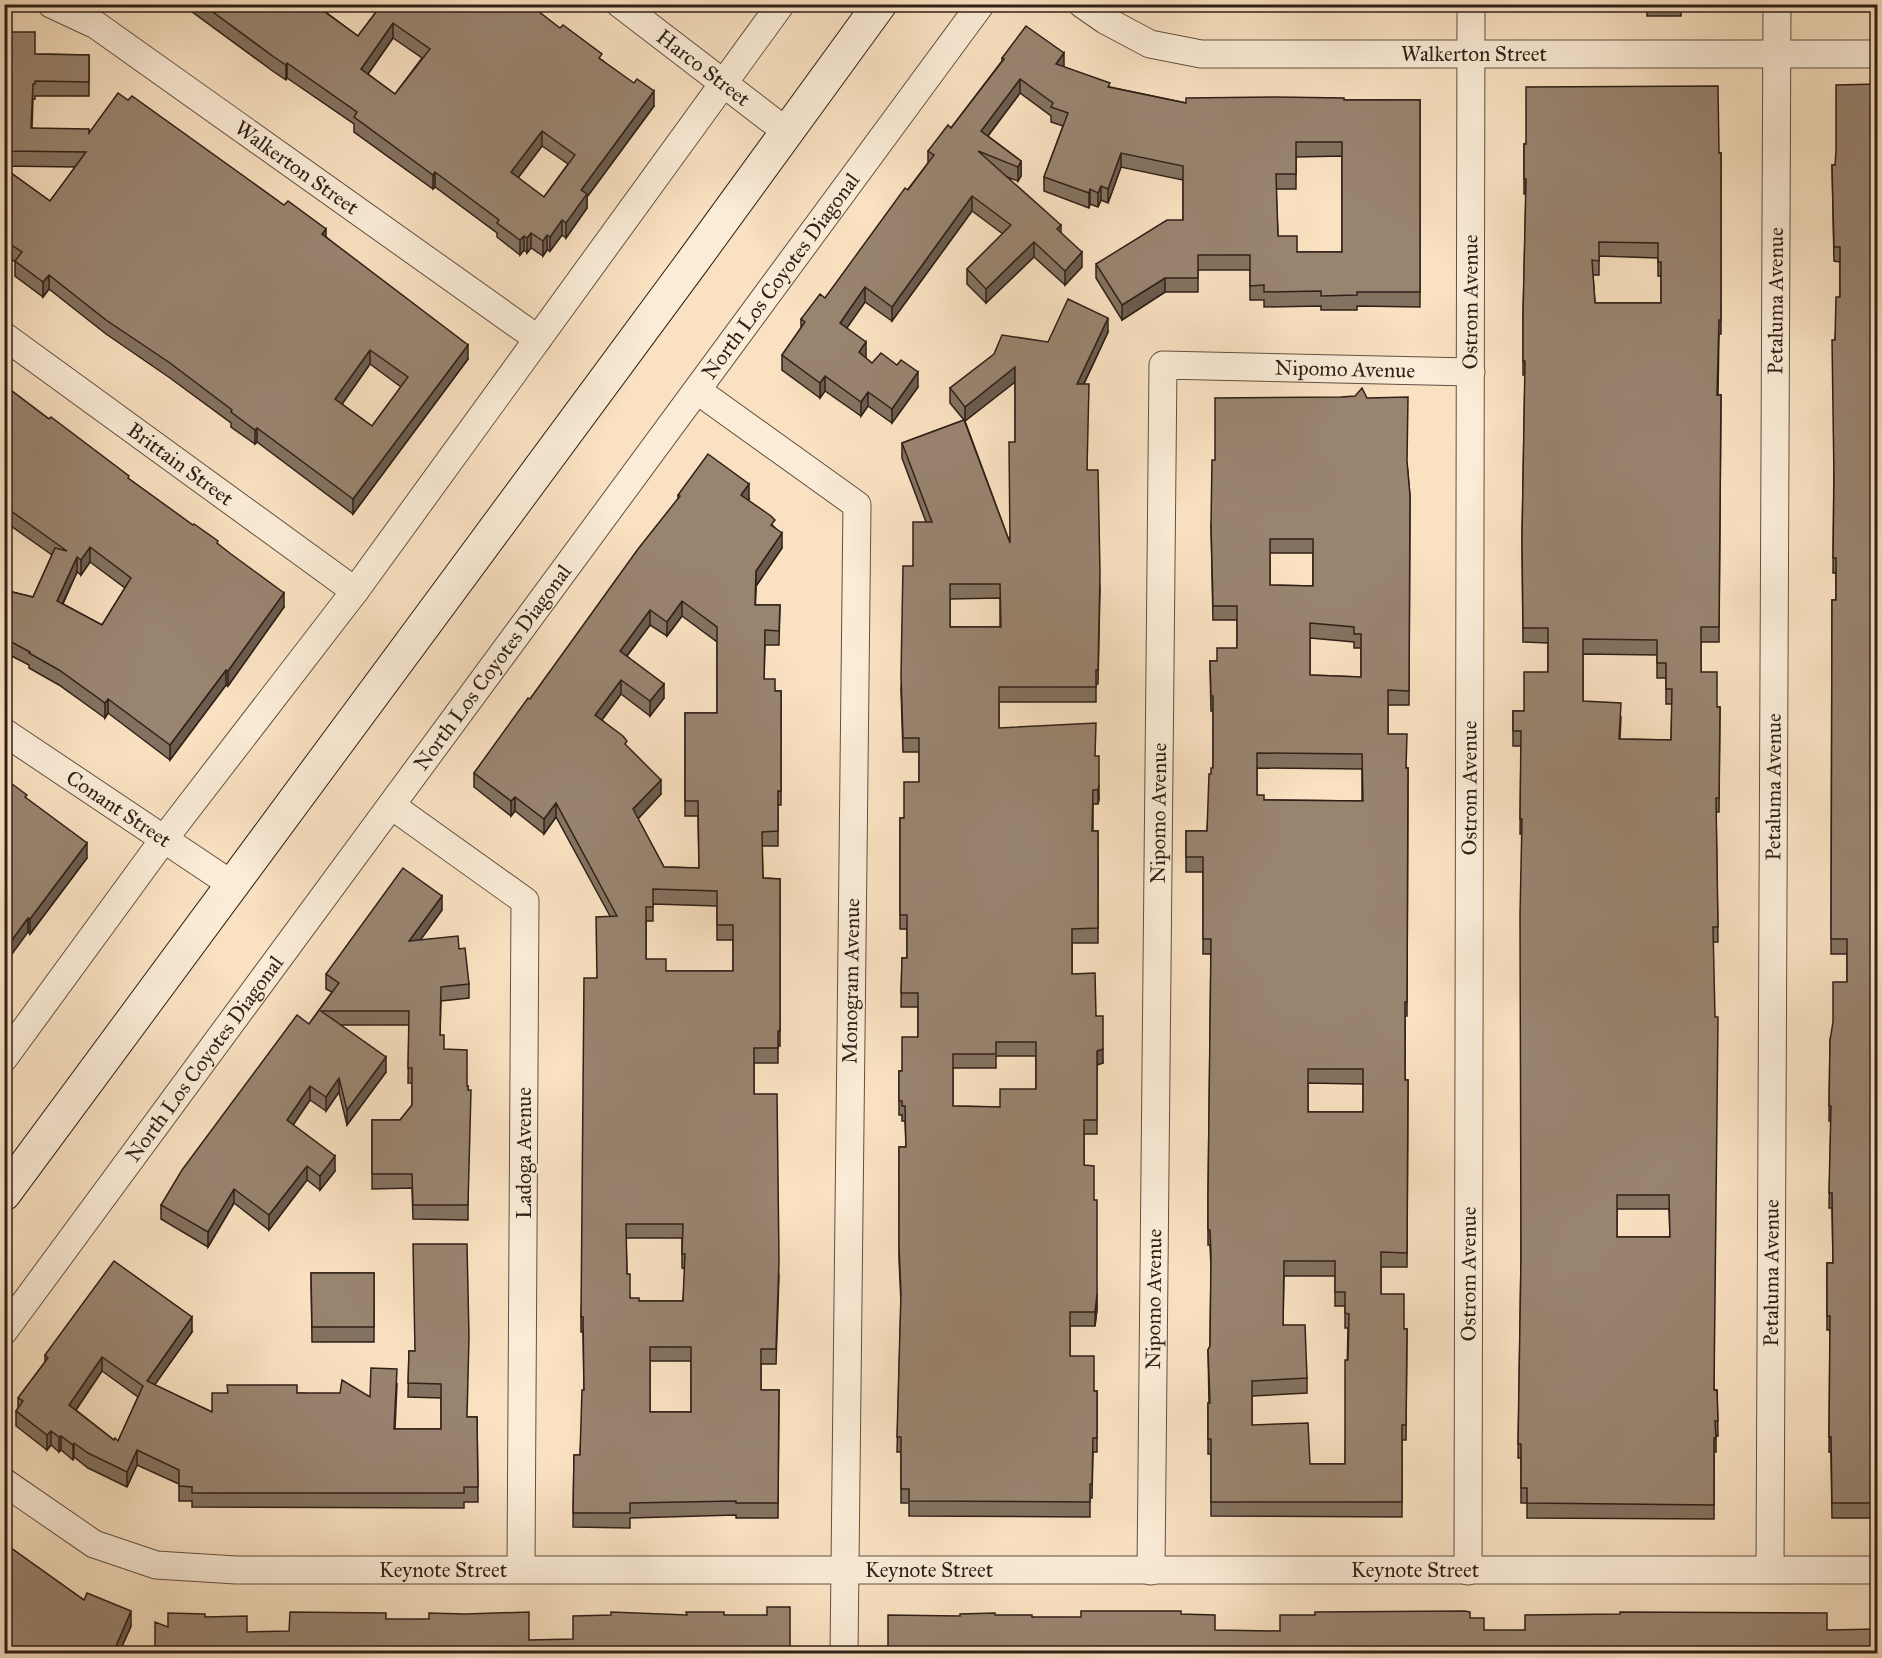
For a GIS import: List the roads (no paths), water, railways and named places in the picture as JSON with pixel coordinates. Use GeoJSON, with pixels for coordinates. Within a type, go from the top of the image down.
{"type":"FeatureCollection","features":[{"type":"Feature","properties":{"kind":"main road"},"geometry":{"type":"LineString","coordinates":[[4,1194],[234,885],[880,4]]}},
{"type":"Feature","properties":{"kind":"street","name":"Walkerton Street"},"geometry":{"type":"LineString","coordinates":[[51,4],[96,24],[538,339]]}},
{"type":"Feature","properties":{"kind":"street","name":"Harco Street"},"geometry":{"type":"LineString","coordinates":[[620,4],[787,132]]}},
{"type":"Feature","properties":{"kind":"street"},"geometry":{"type":"LineString","coordinates":[[4,1058],[164,839],[355,591],[781,4]]}},
{"type":"Feature","properties":{"kind":"street","name":"North Los Coyotes Diagonal"},"geometry":{"type":"LineString","coordinates":[[4,1331],[698,392],[981,4]]}},
{"type":"Feature","properties":{"kind":"street","name":"Walkerton Street"},"geometry":{"type":"LineString","coordinates":[[1082,4],[1150,44],[1201,54],[1878,54]]}},
{"type":"Feature","properties":{"kind":"street","name":"Ostrom Avenue"},"geometry":{"type":"LineString","coordinates":[[1468,1571],[1471,4]]}},
{"type":"Feature","properties":{"kind":"street","name":"Petaluma Avenue"},"geometry":{"type":"LineString","coordinates":[[1770,1569],[1777,4]]}},
{"type":"Feature","properties":{"kind":"street","name":"Brittain Street"},"geometry":{"type":"LineString","coordinates":[[4,336],[355,591]]}},
{"type":"Feature","properties":{"kind":"street","name":"Nipomo Avenue"},"geometry":{"type":"LineString","coordinates":[[1151,1571],[1162,365],[1471,372]]}},
{"type":"Feature","properties":{"kind":"street","name":"Monogram Avenue"},"geometry":{"type":"LineString","coordinates":[[698,392],[857,505],[844,1653]]}},
{"type":"Feature","properties":{"kind":"street","name":"Conant Street"},"geometry":{"type":"LineString","coordinates":[[4,732],[234,885]]}},
{"type":"Feature","properties":{"kind":"street","name":"Ladoga Avenue"},"geometry":{"type":"LineString","coordinates":[[392,806],[525,901],[521,1569]]}},
{"type":"Feature","properties":{"kind":"street","name":"Keynote Street"},"geometry":{"type":"LineString","coordinates":[[4,1482],[94,1544],[156,1565],[236,1570],[1878,1570]]}}]}
